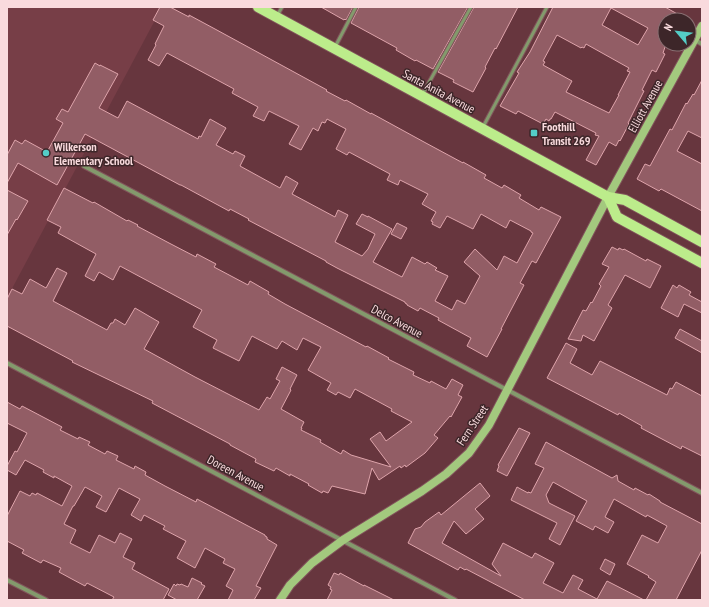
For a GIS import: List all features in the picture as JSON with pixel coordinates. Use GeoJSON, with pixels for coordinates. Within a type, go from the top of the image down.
{"type":"FeatureCollection","features":[{"type":"Feature","properties":{"kind":"main road","name":"Santa Anita Avenue"},"geometry":{"type":"LineString","coordinates":[[258,7],[608,198],[625,200],[702,242]]}},
{"type":"Feature","properties":{"kind":"main road"},"geometry":{"type":"LineString","coordinates":[[608,198],[617,217],[702,263]]}},
{"type":"Feature","properties":{"kind":"street","name":"Elliott Avenue"},"geometry":{"type":"LineString","coordinates":[[608,198],[698,42],[702,26]]}},
{"type":"Feature","properties":{"kind":"street","name":"Delco Avenue"},"geometry":{"type":"LineString","coordinates":[[84,166],[702,493]]}},
{"type":"Feature","properties":{"kind":"street","name":"Fern Street"},"geometry":{"type":"LineString","coordinates":[[280,600],[290,585],[312,562],[343,540],[422,491],[446,474],[469,453],[488,426],[608,198]]}},
{"type":"Feature","properties":{"kind":"street","name":"Doreen Avenue"},"geometry":{"type":"LineString","coordinates":[[7,363],[455,600]]}},
{"type":"Feature","properties":{"kind":"street"},"geometry":{"type":"LineString","coordinates":[[7,580],[46,600]]}},
{"type":"Feature","properties":{"kind":"lane"},"geometry":{"type":"LineString","coordinates":[[277,17],[282,7]]}},
{"type":"Feature","properties":{"kind":"lane"},"geometry":{"type":"LineString","coordinates":[[334,48],[356,7]]}},
{"type":"Feature","properties":{"kind":"lane"},"geometry":{"type":"LineString","coordinates":[[422,96],[471,7]]}},
{"type":"Feature","properties":{"kind":"lane"},"geometry":{"type":"LineString","coordinates":[[482,129],[547,7]]}},
{"type":"Feature","properties":{"kind":"shaded area","name":"Wilkerson Elementary School"},"geometry":{"type":"Polygon","coordinates":[[[7,7],[162,7],[7,298],[7,7]]]}},
{"type":"Feature","properties":{"kind":"building"},"geometry":{"type":"Polygon","coordinates":[[[160,7],[170,7],[189,17],[189,15],[327,90],[326,91],[345,101],[346,100],[463,162],[486,175],[484,178],[502,188],[504,185],[521,195],[519,198],[539,210],[541,207],[561,217],[536,263],[532,261],[520,283],[524,285],[487,357],[467,346],[471,338],[438,320],[439,318],[420,308],[418,311],[407,305],[405,302],[337,268],[248,220],[249,219],[230,209],[229,211],[85,134],[57,185],[18,163],[7,183],[7,155],[15,140],[22,144],[25,140],[47,152],[63,123],[56,119],[62,109],[68,112],[95,63],[118,74],[99,108],[118,118],[127,101],[198,139],[199,136],[201,137],[210,119],[226,128],[216,145],[233,154],[235,151],[245,156],[240,166],[280,188],[286,176],[298,183],[292,194],[335,217],[338,210],[348,215],[335,242],[362,256],[368,249],[375,234],[356,224],[362,214],[392,229],[373,262],[402,277],[412,257],[425,264],[427,262],[437,268],[435,270],[448,276],[435,301],[452,310],[457,300],[465,304],[480,276],[464,262],[475,249],[497,270],[504,256],[517,263],[533,233],[531,231],[510,220],[506,228],[481,214],[473,229],[447,216],[440,228],[432,224],[433,222],[431,221],[436,212],[422,204],[428,194],[400,180],[398,185],[387,180],[390,174],[349,152],[347,155],[336,149],[346,129],[327,119],[325,123],[322,122],[318,131],[313,128],[301,150],[289,144],[299,126],[269,111],[264,121],[253,116],[258,107],[232,93],[234,89],[167,53],[159,66],[148,60],[164,26],[153,20],[160,7]]]}},
{"type":"Feature","properties":{"kind":"building"},"geometry":{"type":"Polygon","coordinates":[[[321,7],[353,7],[346,20],[344,20],[321,7]]]}},
{"type":"Feature","properties":{"kind":"building"},"geometry":{"type":"Polygon","coordinates":[[[359,7],[468,7],[433,69],[416,60],[415,61],[396,50],[397,48],[351,23],[359,7]]]}},
{"type":"Feature","properties":{"kind":"building"},"geometry":{"type":"Polygon","coordinates":[[[474,7],[518,7],[473,92],[453,82],[454,80],[438,72],[474,7]]]}},
{"type":"Feature","properties":{"kind":"building"},"geometry":{"type":"Polygon","coordinates":[[[553,7],[665,7],[674,12],[657,12],[657,52],[663,52],[665,54],[656,72],[652,70],[642,90],[644,91],[620,141],[619,140],[616,146],[609,142],[596,165],[586,160],[599,136],[595,135],[596,133],[555,112],[549,121],[546,119],[543,124],[518,111],[516,114],[500,106],[519,73],[517,72],[530,52],[553,7]],[[611,8],[602,25],[638,45],[648,28],[611,8]],[[557,35],[543,61],[545,62],[543,65],[572,81],[566,92],[609,113],[630,72],[627,71],[629,68],[586,44],[584,48],[581,48],[557,35]]]}},
{"type":"Feature","properties":{"kind":"building"},"geometry":{"type":"Polygon","coordinates":[[[702,80],[702,138],[688,131],[677,151],[702,164],[702,211],[661,189],[659,191],[637,179],[645,164],[650,166],[670,129],[672,130],[686,103],[687,104],[693,94],[694,95],[702,80]]]}},
{"type":"Feature","properties":{"kind":"building"},"geometry":{"type":"Polygon","coordinates":[[[64,188],[93,203],[94,202],[127,221],[128,220],[138,225],[137,226],[196,257],[197,254],[216,264],[214,267],[248,285],[250,281],[269,292],[268,294],[285,304],[414,372],[413,375],[430,383],[431,381],[446,389],[452,379],[463,385],[458,395],[462,397],[451,417],[450,416],[434,435],[438,438],[425,453],[406,467],[405,465],[401,468],[400,466],[379,480],[372,468],[365,494],[332,486],[328,493],[323,491],[322,493],[290,474],[290,476],[276,468],[274,471],[255,462],[256,459],[152,403],[153,401],[72,362],[73,361],[7,326],[7,299],[12,289],[22,294],[30,279],[46,288],[57,268],[67,273],[53,301],[107,330],[115,319],[125,325],[135,308],[159,322],[144,349],[259,410],[267,397],[270,399],[280,381],[276,379],[282,367],[297,375],[281,409],[304,422],[301,430],[321,440],[320,442],[341,454],[343,450],[351,455],[391,467],[370,439],[380,432],[386,441],[412,422],[391,411],[392,409],[355,389],[350,398],[338,392],[336,395],[327,390],[331,383],[308,370],[321,347],[303,338],[297,350],[282,341],[277,349],[252,336],[239,361],[213,348],[217,340],[193,327],[202,310],[120,266],[113,280],[99,272],[94,281],[85,276],[96,254],[58,233],[61,227],[47,220],[64,188]]]}},
{"type":"Feature","properties":{"kind":"building"},"geometry":{"type":"Polygon","coordinates":[[[7,190],[28,201],[7,235],[7,190]]]}},
{"type":"Feature","properties":{"kind":"building"},"geometry":{"type":"Polygon","coordinates":[[[397,223],[407,228],[401,239],[391,234],[397,223]]]}},
{"type":"Feature","properties":{"kind":"building"},"geometry":{"type":"Polygon","coordinates":[[[612,247],[618,250],[619,248],[624,249],[646,261],[647,259],[661,266],[650,288],[625,275],[608,305],[612,308],[594,341],[583,335],[581,341],[568,339],[583,310],[586,311],[591,302],[592,303],[601,286],[599,284],[609,267],[602,264],[612,247]]]}},
{"type":"Feature","properties":{"kind":"building"},"geometry":{"type":"Polygon","coordinates":[[[673,285],[677,288],[679,285],[691,292],[689,295],[702,302],[702,313],[684,304],[678,317],[661,308],[673,285]]]}},
{"type":"Feature","properties":{"kind":"building"},"geometry":{"type":"Polygon","coordinates":[[[680,329],[702,341],[702,353],[675,338],[680,329]]]}},
{"type":"Feature","properties":{"kind":"building"},"geometry":{"type":"Polygon","coordinates":[[[566,343],[577,349],[570,363],[592,375],[600,361],[667,395],[670,388],[672,389],[676,382],[702,396],[702,456],[682,446],[681,449],[641,428],[642,426],[619,413],[618,415],[547,378],[566,343]]]}},
{"type":"Feature","properties":{"kind":"building"},"geometry":{"type":"Polygon","coordinates":[[[7,402],[20,409],[22,406],[62,427],[60,430],[78,439],[79,437],[90,442],[88,445],[105,454],[107,451],[118,456],[116,460],[134,469],[135,466],[146,472],[145,475],[165,486],[196,502],[197,499],[265,535],[267,539],[277,545],[256,586],[261,588],[254,600],[228,600],[233,590],[226,586],[235,569],[223,563],[225,559],[205,548],[195,568],[177,558],[186,541],[163,529],[165,526],[144,515],[141,521],[131,515],[140,499],[119,488],[106,512],[96,507],[102,496],[85,487],[64,524],[76,530],[70,543],[90,553],[99,535],[115,543],[120,533],[132,539],[123,557],[135,563],[132,569],[169,589],[163,600],[112,600],[114,597],[87,583],[85,586],[59,572],[61,568],[43,560],[41,563],[22,553],[24,550],[7,541],[7,516],[20,491],[30,496],[32,493],[36,495],[37,493],[62,506],[72,486],[43,472],[44,470],[25,460],[16,475],[7,470],[7,466],[15,451],[17,452],[27,433],[7,423],[7,402]]]}},
{"type":"Feature","properties":{"kind":"building"},"geometry":{"type":"Polygon","coordinates":[[[519,428],[530,433],[507,476],[497,471],[498,465],[519,428]]]}},
{"type":"Feature","properties":{"kind":"building"},"geometry":{"type":"Polygon","coordinates":[[[546,442],[612,478],[617,475],[618,481],[634,490],[635,488],[648,495],[649,494],[660,502],[702,524],[702,550],[676,600],[646,600],[656,582],[648,577],[649,576],[627,564],[642,535],[658,543],[667,526],[647,515],[646,517],[614,499],[605,517],[614,522],[608,533],[595,526],[593,530],[576,521],[587,501],[553,482],[546,495],[549,503],[575,516],[560,545],[549,539],[557,523],[511,500],[517,487],[531,493],[544,468],[535,464],[546,442]]]}},
{"type":"Feature","properties":{"kind":"building"},"geometry":{"type":"Polygon","coordinates":[[[480,483],[490,496],[475,509],[484,519],[466,534],[454,521],[442,543],[501,576],[492,564],[503,543],[532,558],[535,553],[554,563],[543,583],[563,593],[573,575],[583,580],[578,589],[597,599],[607,581],[644,600],[525,600],[466,569],[465,570],[460,567],[458,570],[408,543],[415,529],[421,527],[425,522],[439,512],[441,515],[480,483]]]}},
{"type":"Feature","properties":{"kind":"building"},"geometry":{"type":"Polygon","coordinates":[[[605,559],[615,564],[610,575],[600,569],[605,559]]]}},
{"type":"Feature","properties":{"kind":"building"},"geometry":{"type":"Polygon","coordinates":[[[334,573],[339,575],[340,573],[394,600],[327,600],[332,590],[328,585],[334,573]]]}},
{"type":"Feature","properties":{"kind":"building"},"geometry":{"type":"Polygon","coordinates":[[[192,578],[205,586],[197,600],[177,600],[168,595],[174,584],[176,586],[177,584],[181,584],[188,587],[192,578]]]}},
{"type":"Feature","properties":{"kind":"place","name":"Foothill Transit 269"},"geometry":{"type":"Point","coordinates":[534,133]}},
{"type":"Feature","properties":{"kind":"place","name":"Wilkerson Elementary School"},"geometry":{"type":"Point","coordinates":[46,153]}}]}
